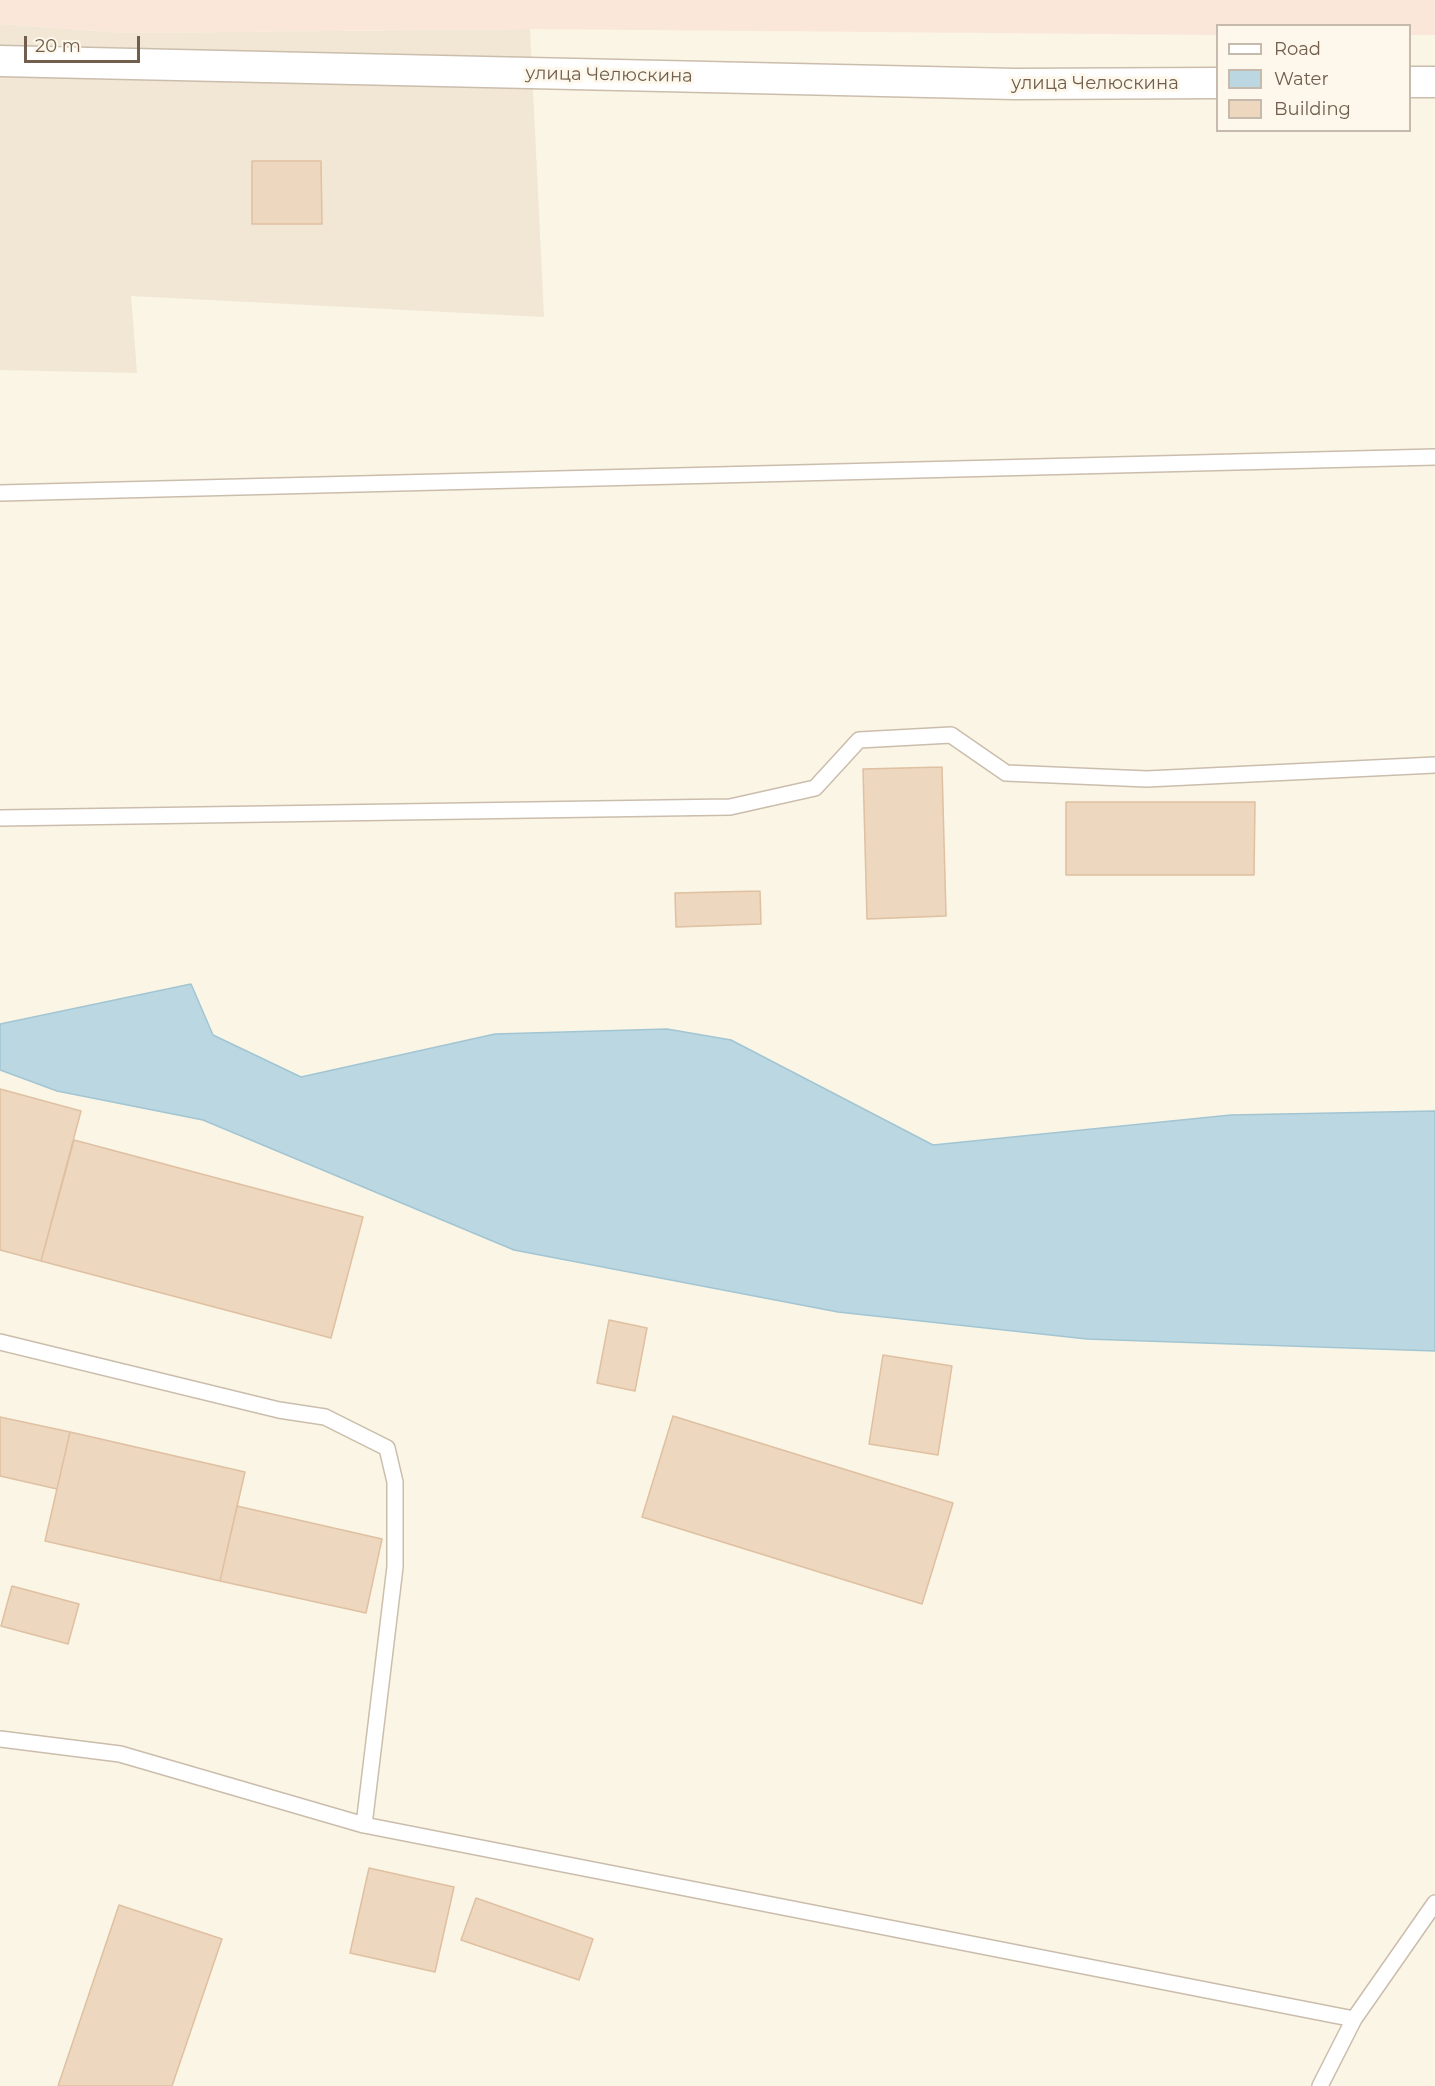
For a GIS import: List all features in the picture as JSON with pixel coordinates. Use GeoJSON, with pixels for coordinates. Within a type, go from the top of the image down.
{"type":"FeatureCollection","features":[{"type":"Feature","properties":{"kind":"street","name":"улица Челюскина"},"geometry":{"type":"LineString","coordinates":[[0,61],[1003,84],[1216,83]]}},
{"type":"Feature","properties":{"kind":"street"},"geometry":{"type":"LineString","coordinates":[[1411,82],[1435,82]]}},
{"type":"Feature","properties":{"kind":"lane"},"geometry":{"type":"LineString","coordinates":[[0,493],[1435,457]]}},
{"type":"Feature","properties":{"kind":"lane"},"geometry":{"type":"LineString","coordinates":[[0,818],[730,807],[815,788],[859,740],[951,735],[1006,773],[1147,779],[1435,765]]}},
{"type":"Feature","properties":{"kind":"lane"},"geometry":{"type":"LineString","coordinates":[[0,1342],[279,1410],[325,1417],[387,1448],[395,1482],[395,1567],[364,1825]]}},
{"type":"Feature","properties":{"kind":"lane"},"geometry":{"type":"LineString","coordinates":[[0,1739],[120,1754],[364,1825],[1354,2019]]}},
{"type":"Feature","properties":{"kind":"lane"},"geometry":{"type":"LineString","coordinates":[[1320,2086],[1354,2019],[1435,1903]]}},
{"type":"Feature","properties":{"kind":"shaded area"},"geometry":{"type":"Polygon","coordinates":[[[0,0],[1435,0],[1435,35],[1411,35],[1411,24],[1216,24],[1216,35],[530,29],[126,33],[0,24],[0,0]]]}},
{"type":"Feature","properties":{"kind":"shaded area"},"geometry":{"type":"Polygon","coordinates":[[[0,24],[126,33],[530,29],[544,317],[131,296],[137,373],[0,370],[0,24]]]}},
{"type":"Feature","properties":{"kind":"water"},"geometry":{"type":"Polygon","coordinates":[[[191,984],[213,1035],[301,1077],[495,1034],[667,1029],[731,1040],[933,1145],[1231,1115],[1435,1111],[1435,1351],[1087,1339],[838,1312],[514,1250],[203,1120],[57,1091],[0,1070],[0,1024],[191,984]]]}},
{"type":"Feature","properties":{"kind":"building"},"geometry":{"type":"Polygon","coordinates":[[[252,161],[321,161],[322,224],[252,224],[252,161]]]}},
{"type":"Feature","properties":{"kind":"building"},"geometry":{"type":"Polygon","coordinates":[[[942,767],[946,916],[867,919],[863,769],[942,767]]]}},
{"type":"Feature","properties":{"kind":"building"},"geometry":{"type":"Polygon","coordinates":[[[1066,802],[1255,802],[1254,875],[1066,875],[1066,802]]]}},
{"type":"Feature","properties":{"kind":"building"},"geometry":{"type":"Polygon","coordinates":[[[760,891],[761,924],[676,927],[675,893],[760,891]]]}},
{"type":"Feature","properties":{"kind":"building"},"geometry":{"type":"Polygon","coordinates":[[[0,1089],[81,1111],[41,1261],[0,1250],[0,1089]]]}},
{"type":"Feature","properties":{"kind":"building"},"geometry":{"type":"Polygon","coordinates":[[[74,1140],[363,1217],[331,1338],[41,1261],[74,1140]]]}},
{"type":"Feature","properties":{"kind":"building"},"geometry":{"type":"Polygon","coordinates":[[[609,1320],[647,1328],[635,1391],[597,1383],[609,1320]]]}},
{"type":"Feature","properties":{"kind":"building"},"geometry":{"type":"Polygon","coordinates":[[[883,1355],[952,1366],[938,1455],[869,1444],[883,1355]]]}},
{"type":"Feature","properties":{"kind":"building"},"geometry":{"type":"Polygon","coordinates":[[[673,1416],[953,1503],[922,1604],[642,1517],[673,1416]]]}},
{"type":"Feature","properties":{"kind":"building"},"geometry":{"type":"Polygon","coordinates":[[[0,1417],[70,1432],[57,1489],[0,1476],[0,1417]]]}},
{"type":"Feature","properties":{"kind":"building"},"geometry":{"type":"Polygon","coordinates":[[[70,1432],[245,1472],[220,1581],[45,1541],[70,1432]]]}},
{"type":"Feature","properties":{"kind":"building"},"geometry":{"type":"Polygon","coordinates":[[[237,1506],[382,1539],[366,1613],[220,1581],[237,1506]]]}},
{"type":"Feature","properties":{"kind":"building"},"geometry":{"type":"Polygon","coordinates":[[[12,1586],[79,1604],[68,1644],[1,1626],[12,1586]]]}},
{"type":"Feature","properties":{"kind":"building"},"geometry":{"type":"Polygon","coordinates":[[[369,1868],[454,1887],[435,1972],[350,1953],[369,1868]]]}},
{"type":"Feature","properties":{"kind":"building"},"geometry":{"type":"Polygon","coordinates":[[[476,1898],[593,1939],[579,1980],[461,1940],[476,1898]]]}},
{"type":"Feature","properties":{"kind":"building"},"geometry":{"type":"Polygon","coordinates":[[[119,1905],[222,1939],[172,2086],[58,2086],[119,1905]]]}}]}
